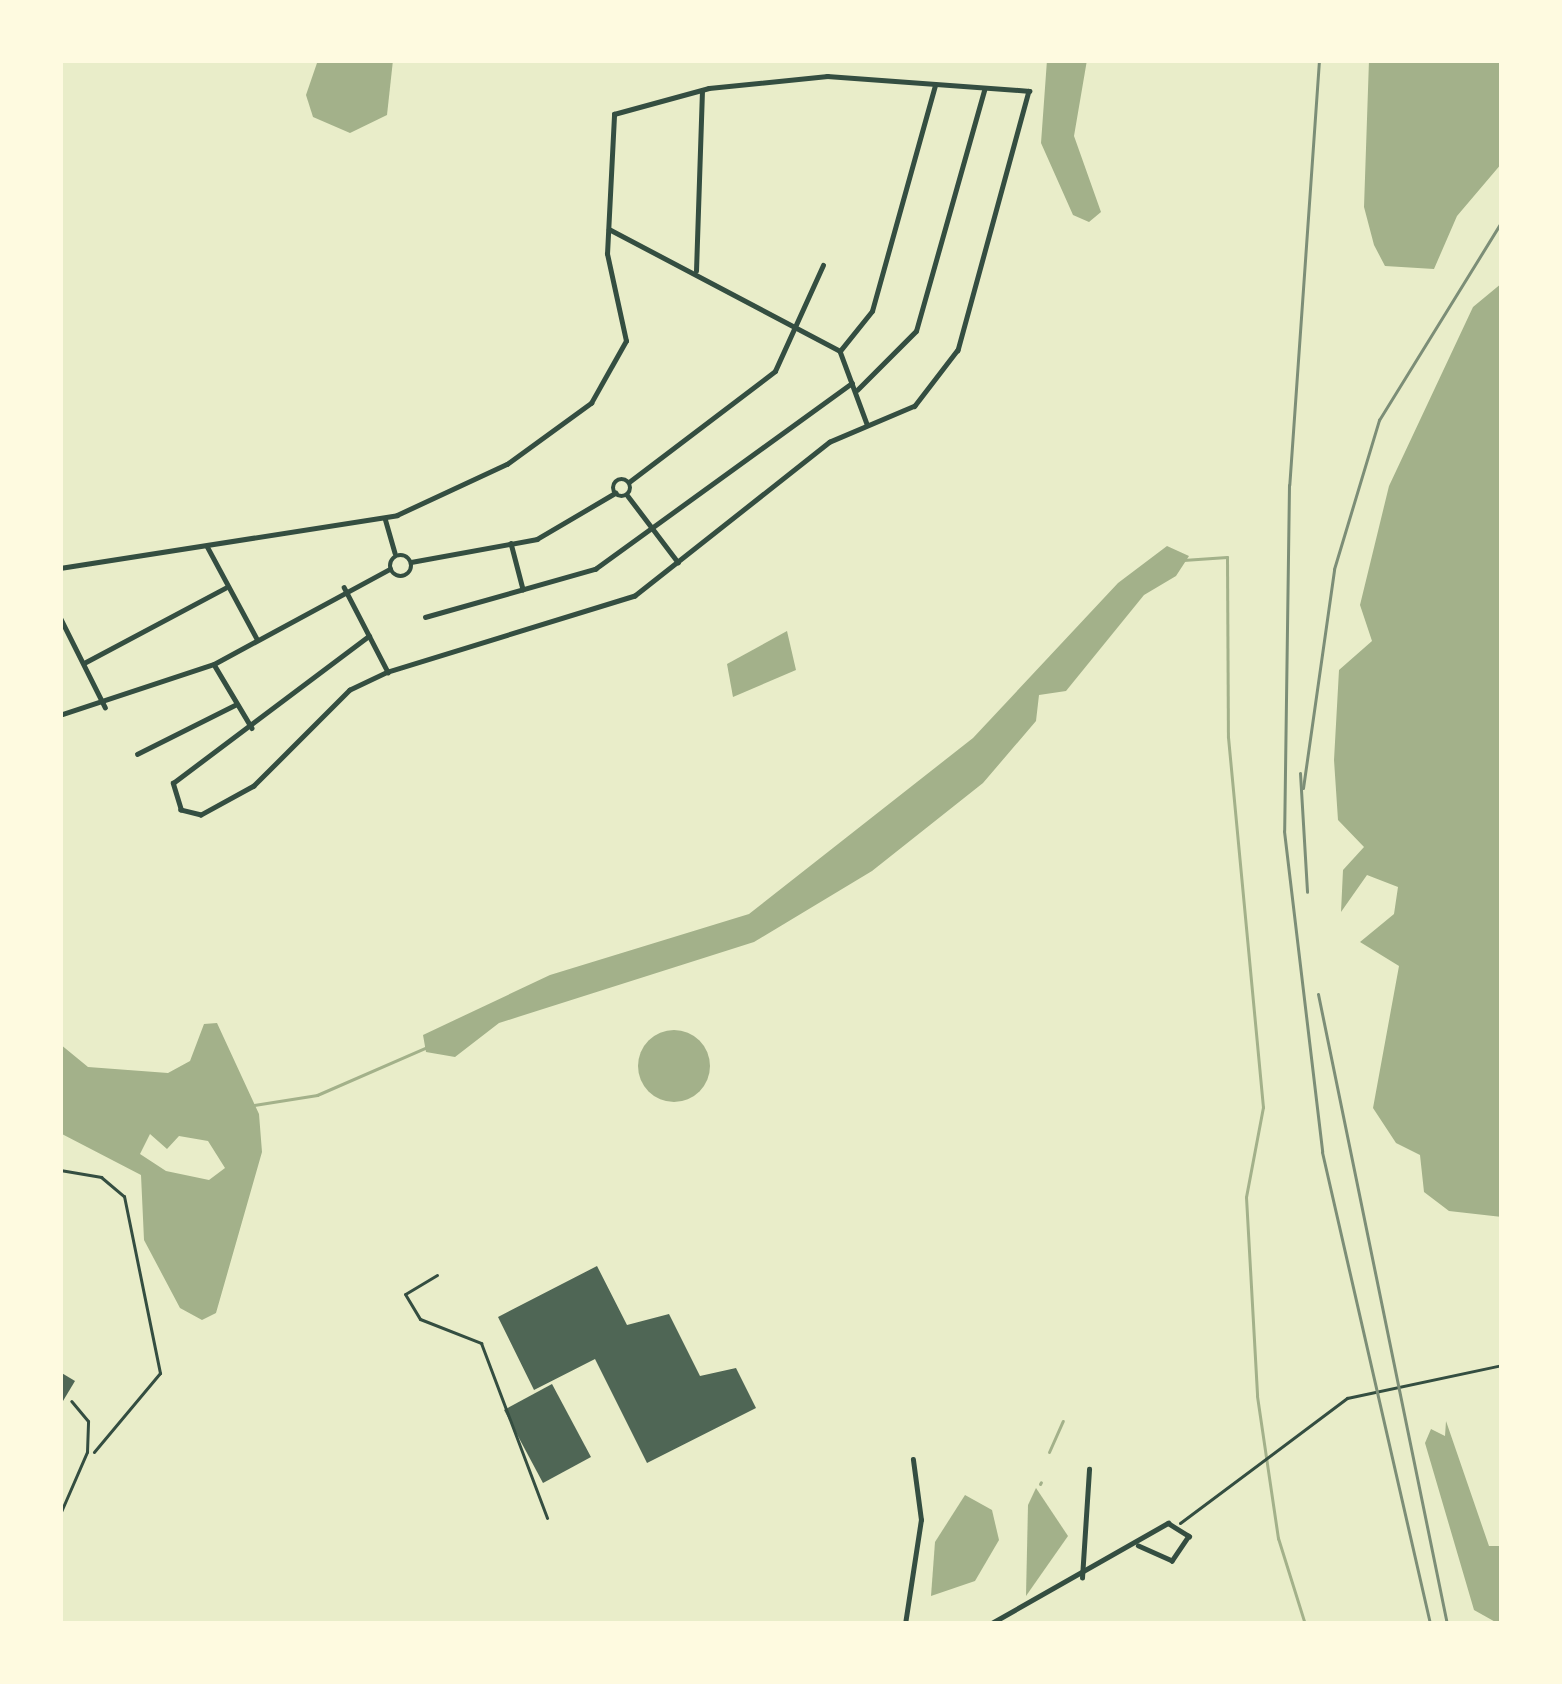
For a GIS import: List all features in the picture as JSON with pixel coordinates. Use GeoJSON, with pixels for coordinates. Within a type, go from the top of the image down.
{"type":"FeatureCollection","features":[{"type":"Feature","properties":{"kind":"street"},"geometry":{"type":"LineString","coordinates":[[60,568],[385,518],[507,464],[590,403],[626,340],[609,230],[607,120],[702,90],[827,76],[1029,91],[958,350],[915,406],[868,424],[678,562],[603,610],[388,672],[350,690],[254,786],[186,815],[173,783],[252,728],[316,665],[369,635]]}},
{"type":"Feature","properties":{"kind":"street"},"geometry":{"type":"LineString","coordinates":[[840,352],[872,310],[935,85]]}},
{"type":"Feature","properties":{"kind":"street"},"geometry":{"type":"LineString","coordinates":[[696,271],[702,90]]}},
{"type":"Feature","properties":{"kind":"street"},"geometry":{"type":"LineString","coordinates":[[855,391],[874,384],[916,332],[984,91]]}},
{"type":"Feature","properties":{"kind":"street"},"geometry":{"type":"LineString","coordinates":[[609,230],[696,271],[840,352],[868,424]]}},
{"type":"Feature","properties":{"kind":"street"},"geometry":{"type":"LineString","coordinates":[[615,494],[618,480],[629,482],[775,371],[800,331],[823,265]]}},
{"type":"Feature","properties":{"kind":"street"},"geometry":{"type":"LineString","coordinates":[[425,617],[595,569],[852,383]]}},
{"type":"Feature","properties":{"kind":"street"},"geometry":{"type":"LineString","coordinates":[[629,482],[628,496],[678,562]]}},
{"type":"Feature","properties":{"kind":"street"},"geometry":{"type":"LineString","coordinates":[[396,556],[411,562],[511,543],[566,527],[615,494],[628,496]]}},
{"type":"Feature","properties":{"kind":"street"},"geometry":{"type":"LineString","coordinates":[[60,716],[105,707],[214,664],[344,587],[390,569],[396,556],[385,518]]}},
{"type":"Feature","properties":{"kind":"street"},"geometry":{"type":"LineString","coordinates":[[511,543],[523,590]]}},
{"type":"Feature","properties":{"kind":"street"},"geometry":{"type":"LineString","coordinates":[[207,546],[257,639]]}},
{"type":"Feature","properties":{"kind":"street"},"geometry":{"type":"LineString","coordinates":[[390,569],[404,576],[411,562]]}},
{"type":"Feature","properties":{"kind":"street"},"geometry":{"type":"LineString","coordinates":[[84,663],[225,587]]}},
{"type":"Feature","properties":{"kind":"street"},"geometry":{"type":"LineString","coordinates":[[344,587],[388,672]]}},
{"type":"Feature","properties":{"kind":"street"},"geometry":{"type":"LineString","coordinates":[[60,616],[105,707]]}},
{"type":"Feature","properties":{"kind":"street"},"geometry":{"type":"LineString","coordinates":[[214,664],[252,728]]}},
{"type":"Feature","properties":{"kind":"street"},"geometry":{"type":"LineString","coordinates":[[137,754],[236,705]]}},
{"type":"Feature","properties":{"kind":"street"},"geometry":{"type":"LineString","coordinates":[[905,1624],[921,1520],[913,1460]]}},
{"type":"Feature","properties":{"kind":"street"},"geometry":{"type":"LineString","coordinates":[[1082,1578],[1089,1469]]}},
{"type":"Feature","properties":{"kind":"street"},"geometry":{"type":"LineString","coordinates":[[990,1624],[1179,1524],[1189,1542],[1178,1558],[1138,1546]]}},
{"type":"Feature","properties":{"kind":"lane"},"geometry":{"type":"LineString","coordinates":[[437,1275],[405,1294],[421,1318],[481,1343],[548,1518]]}},
{"type":"Feature","properties":{"kind":"lane"},"geometry":{"type":"LineString","coordinates":[[60,1514],[87,1452],[88,1421],[71,1400]]}},
{"type":"Feature","properties":{"kind":"path"},"geometry":{"type":"LineString","coordinates":[[60,1170],[100,1177],[124,1196],[160,1373],[87,1452]]}},
{"type":"Feature","properties":{"kind":"path"},"geometry":{"type":"LineString","coordinates":[[1179,1524],[1347,1398],[1502,1365]]}},
{"type":"Feature","properties":{"kind":"shaded area"},"geometry":{"type":"Polygon","coordinates":[[[318,60],[393,60],[387,115],[350,133],[313,117],[306,95],[318,60]]]}},
{"type":"Feature","properties":{"kind":"shaded area"},"geometry":{"type":"Polygon","coordinates":[[[1047,60],[1087,60],[1074,136],[1101,212],[1089,222],[1073,215],[1041,143],[1047,60]]]}},
{"type":"Feature","properties":{"kind":"shaded area"},"geometry":{"type":"Polygon","coordinates":[[[1369,60],[1502,60],[1502,163],[1457,216],[1434,269],[1385,266],[1374,245],[1364,207],[1369,60]]]}},
{"type":"Feature","properties":{"kind":"shaded area"},"geometry":{"type":"Polygon","coordinates":[[[1502,283],[1502,1217],[1449,1211],[1424,1192],[1420,1155],[1396,1143],[1373,1108],[1399,966],[1360,942],[1394,914],[1398,887],[1367,875],[1341,912],[1343,870],[1364,847],[1338,820],[1334,760],[1339,670],[1372,641],[1360,605],[1389,486],[1473,307],[1502,283]]]}},
{"type":"Feature","properties":{"kind":"shaded area"},"geometry":{"type":"Polygon","coordinates":[[[1167,546],[1189,556],[1176,576],[1144,595],[1066,691],[1039,695],[1036,721],[983,783],[872,871],[754,942],[499,1023],[455,1057],[426,1052],[423,1035],[550,975],[749,914],[973,738],[1118,583],[1167,546]]]}},
{"type":"Feature","properties":{"kind":"shaded area"},"geometry":{"type":"Polygon","coordinates":[[[787,631],[796,670],[733,697],[727,664],[787,631]]]}},
{"type":"Feature","properties":{"kind":"shaded area"},"geometry":{"type":"Polygon","coordinates":[[[217,1023],[259,1114],[262,1152],[216,1313],[202,1320],[180,1308],[144,1240],[141,1175],[60,1133],[60,1044],[88,1067],[168,1073],[190,1061],[204,1024],[217,1023]],[[150,1134],[140,1154],[166,1171],[209,1180],[225,1168],[208,1141],[179,1136],[167,1149],[150,1134]]]}},
{"type":"Feature","properties":{"kind":"shaded area"},"geometry":{"type":"Polygon","coordinates":[[[674,1030],[699,1041],[710,1066],[699,1091],[674,1102],[649,1091],[638,1066],[649,1041],[674,1030]]]}},
{"type":"Feature","properties":{"kind":"shaded area"},"geometry":{"type":"Polygon","coordinates":[[[1446,1421],[1489,1546],[1499,1546],[1499,1624],[1474,1610],[1425,1443],[1431,1429],[1445,1436],[1446,1421]]]}},
{"type":"Feature","properties":{"kind":"shaded area"},"geometry":{"type":"Polygon","coordinates":[[[1036,1488],[1068,1536],[1026,1596],[1028,1505],[1036,1488]]]}},
{"type":"Feature","properties":{"kind":"shaded area"},"geometry":{"type":"Polygon","coordinates":[[[965,1495],[992,1510],[999,1540],[975,1581],[931,1596],[935,1542],[965,1495]]]}},
{"type":"Feature","properties":{"kind":"building"},"geometry":{"type":"Polygon","coordinates":[[[597,1266],[627,1325],[669,1314],[700,1376],[736,1368],[756,1408],[647,1463],[595,1359],[534,1390],[498,1317],[597,1266]]]}},
{"type":"Feature","properties":{"kind":"building"},"geometry":{"type":"Polygon","coordinates":[[[60,1372],[75,1381],[60,1406],[60,1372]]]}},
{"type":"Feature","properties":{"kind":"building"},"geometry":{"type":"Polygon","coordinates":[[[552,1384],[591,1457],[543,1483],[504,1410],[552,1384]]]}},
{"type":"Feature","properties":{"kind":"waterway"},"geometry":{"type":"LineString","coordinates":[[1183,560],[1227,557],[1228,737],[1263,1107],[1246,1197],[1257,1396],[1278,1538],[1305,1624]]}},
{"type":"Feature","properties":{"kind":"waterway"},"geometry":{"type":"LineString","coordinates":[[254,1105],[317,1095],[425,1048]]}},
{"type":"Feature","properties":{"kind":"waterway"},"geometry":{"type":"LineString","coordinates":[[1049,1452],[1063,1421]]}},
{"type":"Feature","properties":{"kind":"railway"},"geometry":{"type":"LineString","coordinates":[[1319,60],[1289,485],[1284,831],[1322,1152],[1430,1624]]}},
{"type":"Feature","properties":{"kind":"railway"},"geometry":{"type":"LineString","coordinates":[[1303,788],[1334,569],[1379,420],[1502,221]]}},
{"type":"Feature","properties":{"kind":"railway"},"geometry":{"type":"LineString","coordinates":[[1300,773],[1307,892]]}},
{"type":"Feature","properties":{"kind":"railway"},"geometry":{"type":"LineString","coordinates":[[1318,994],[1447,1624]]}}]}
